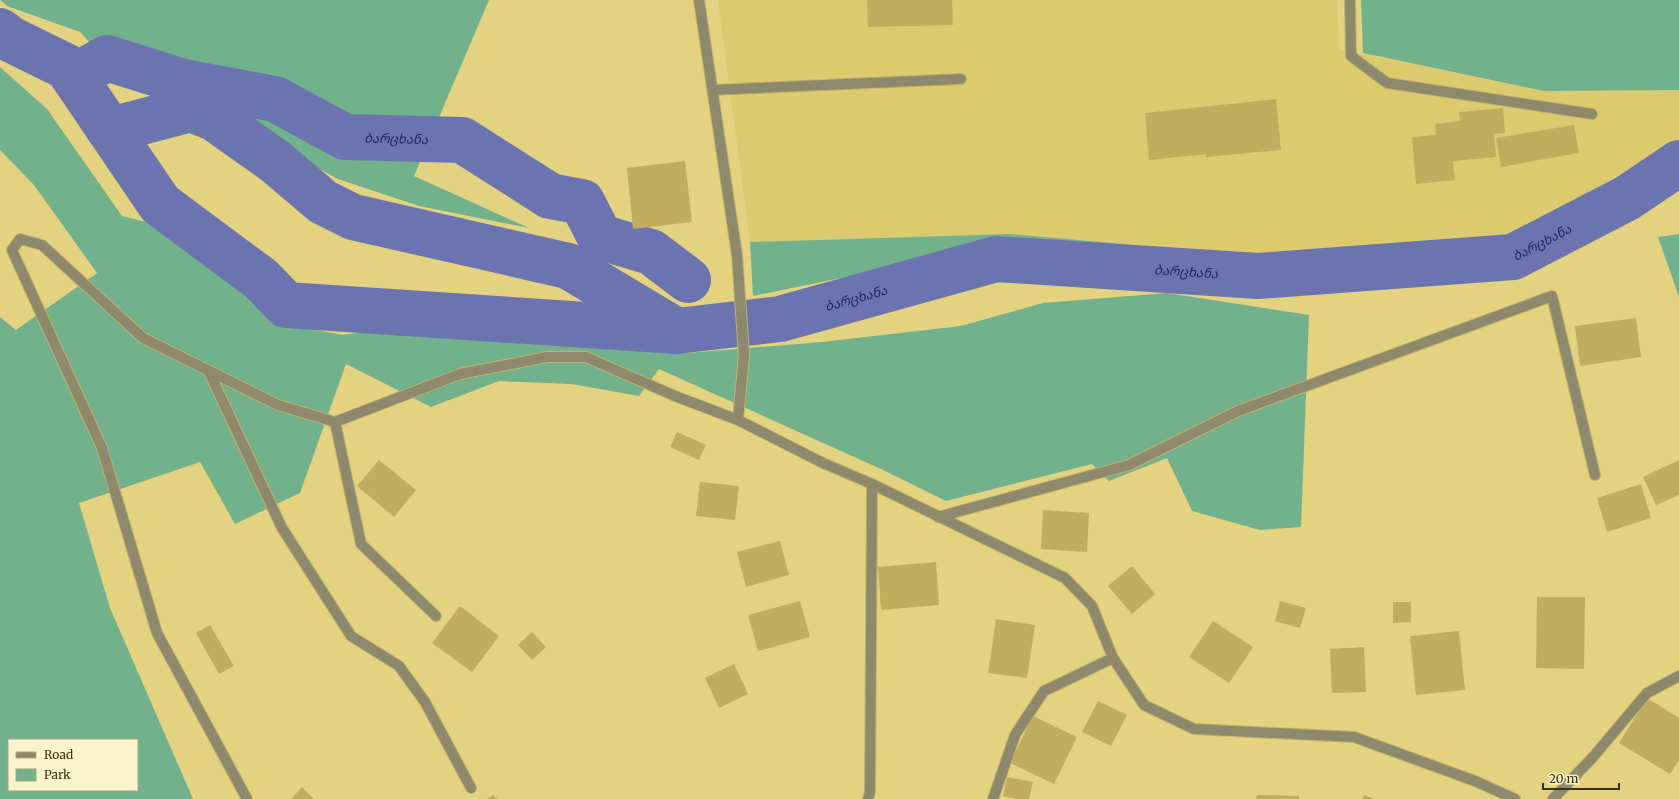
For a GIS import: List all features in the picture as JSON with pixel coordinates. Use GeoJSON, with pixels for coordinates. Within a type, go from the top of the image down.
{"type":"FeatureCollection","features":[{"type":"Feature","properties":{"kind":"street"},"geometry":{"type":"LineString","coordinates":[[699,0],[737,255],[744,355],[738,420]]}},
{"type":"Feature","properties":{"kind":"street"},"geometry":{"type":"LineString","coordinates":[[1350,0],[1351,56],[1387,83],[1592,114]]}},
{"type":"Feature","properties":{"kind":"street"},"geometry":{"type":"LineString","coordinates":[[713,90],[961,79]]}},
{"type":"Feature","properties":{"kind":"street"},"geometry":{"type":"LineString","coordinates":[[247,799],[157,633],[102,448],[12,250],[20,239],[42,245],[143,338],[278,405],[335,422],[460,374],[547,358],[586,357],[675,396],[738,420],[822,463],[872,484],[1065,578],[1092,606],[1113,658],[1144,705],[1194,729],[1354,737],[1475,781],[1515,799]]}},
{"type":"Feature","properties":{"kind":"street"},"geometry":{"type":"LineString","coordinates":[[938,517],[1129,465],[1238,411],[1552,296],[1595,475]]}},
{"type":"Feature","properties":{"kind":"street"},"geometry":{"type":"LineString","coordinates":[[208,370],[282,528],[351,636],[399,666],[404,672],[425,702],[471,788]]}},
{"type":"Feature","properties":{"kind":"street"},"geometry":{"type":"LineString","coordinates":[[335,422],[361,544],[436,616]]}},
{"type":"Feature","properties":{"kind":"street"},"geometry":{"type":"LineString","coordinates":[[868,799],[870,792],[872,484]]}},
{"type":"Feature","properties":{"kind":"street"},"geometry":{"type":"LineString","coordinates":[[993,799],[1015,735],[1044,691],[1113,658]]}},
{"type":"Feature","properties":{"kind":"street"},"geometry":{"type":"LineString","coordinates":[[1553,799],[1593,758],[1647,692],[1679,676]]}},
{"type":"Feature","properties":{"kind":"shaded area"},"geometry":{"type":"Polygon","coordinates":[[[718,0],[1337,0],[1339,49],[1544,91],[1679,90],[1679,138],[1511,239],[1254,255],[1009,234],[750,242],[718,0]]]}},
{"type":"Feature","properties":{"kind":"green space"},"geometry":{"type":"Polygon","coordinates":[[[0,0],[489,0],[414,176],[529,228],[419,206],[338,179],[284,150],[223,104],[125,80],[80,32],[7,6],[0,0]]]}},
{"type":"Feature","properties":{"kind":"green space"},"geometry":{"type":"Polygon","coordinates":[[[1361,0],[1679,0],[1679,90],[1544,91],[1363,53],[1361,0]]]}},
{"type":"Feature","properties":{"kind":"green space"},"geometry":{"type":"Polygon","coordinates":[[[0,67],[47,109],[122,216],[150,223],[190,240],[223,276],[261,302],[288,325],[343,335],[418,324],[516,329],[613,348],[687,353],[822,342],[961,326],[1043,303],[1167,293],[1309,315],[1301,527],[1260,530],[1192,511],[1167,458],[1109,481],[1092,464],[946,501],[881,469],[659,369],[639,396],[571,384],[499,381],[431,407],[346,364],[300,493],[235,524],[200,462],[79,503],[110,608],[193,799],[0,799],[0,317],[16,330],[97,273],[34,185],[0,150],[0,67]]]}},
{"type":"Feature","properties":{"kind":"green space"},"geometry":{"type":"Polygon","coordinates":[[[1009,234],[1124,244],[986,248],[753,296],[750,242],[1009,234]]]}},
{"type":"Feature","properties":{"kind":"green space"},"geometry":{"type":"Polygon","coordinates":[[[1679,234],[1679,297],[1658,237],[1679,234]]]}},
{"type":"Feature","properties":{"kind":"building"},"geometry":{"type":"Polygon","coordinates":[[[867,0],[952,0],[953,25],[868,27],[867,0]]]}},
{"type":"Feature","properties":{"kind":"building"},"geometry":{"type":"Polygon","coordinates":[[[1276,99],[1281,150],[1206,157],[1206,154],[1149,160],[1145,113],[1276,99]]]}},
{"type":"Feature","properties":{"kind":"building"},"geometry":{"type":"Polygon","coordinates":[[[1503,108],[1505,133],[1494,134],[1496,157],[1453,161],[1455,180],[1416,184],[1412,137],[1436,135],[1435,124],[1460,121],[1459,112],[1503,108]]]}},
{"type":"Feature","properties":{"kind":"building"},"geometry":{"type":"Polygon","coordinates":[[[1574,125],[1579,153],[1501,167],[1496,138],[1574,125]]]}},
{"type":"Feature","properties":{"kind":"building"},"geometry":{"type":"Polygon","coordinates":[[[685,161],[692,222],[633,229],[627,168],[685,161]]]}},
{"type":"Feature","properties":{"kind":"building"},"geometry":{"type":"Polygon","coordinates":[[[1636,318],[1641,357],[1580,366],[1575,326],[1636,318]]]}},
{"type":"Feature","properties":{"kind":"building"},"geometry":{"type":"Polygon","coordinates":[[[677,432],[706,445],[699,460],[670,447],[677,432]]]}},
{"type":"Feature","properties":{"kind":"building"},"geometry":{"type":"Polygon","coordinates":[[[379,460],[416,490],[394,517],[357,486],[379,460]]]}},
{"type":"Feature","properties":{"kind":"building"},"geometry":{"type":"Polygon","coordinates":[[[1679,460],[1679,495],[1656,505],[1643,477],[1679,460]]]}},
{"type":"Feature","properties":{"kind":"building"},"geometry":{"type":"Polygon","coordinates":[[[700,482],[739,486],[735,520],[696,516],[700,482]]]}},
{"type":"Feature","properties":{"kind":"building"},"geometry":{"type":"Polygon","coordinates":[[[1641,484],[1651,518],[1607,532],[1597,498],[1641,484]]]}},
{"type":"Feature","properties":{"kind":"building"},"geometry":{"type":"Polygon","coordinates":[[[1043,510],[1089,513],[1087,552],[1041,549],[1043,510]]]}},
{"type":"Feature","properties":{"kind":"building"},"geometry":{"type":"Polygon","coordinates":[[[780,541],[789,575],[746,587],[737,552],[780,541]]]}},
{"type":"Feature","properties":{"kind":"building"},"geometry":{"type":"Polygon","coordinates":[[[936,562],[939,605],[881,610],[878,567],[936,562]]]}},
{"type":"Feature","properties":{"kind":"building"},"geometry":{"type":"Polygon","coordinates":[[[1132,566],[1155,594],[1132,614],[1108,586],[1132,566]]]}},
{"type":"Feature","properties":{"kind":"building"},"geometry":{"type":"Polygon","coordinates":[[[1537,597],[1585,597],[1584,669],[1536,668],[1537,597]]]}},
{"type":"Feature","properties":{"kind":"building"},"geometry":{"type":"Polygon","coordinates":[[[800,601],[810,637],[758,651],[748,615],[800,601]]]}},
{"type":"Feature","properties":{"kind":"building"},"geometry":{"type":"Polygon","coordinates":[[[1280,601],[1306,608],[1300,628],[1275,621],[1280,601]]]}},
{"type":"Feature","properties":{"kind":"building"},"geometry":{"type":"Polygon","coordinates":[[[1393,602],[1411,602],[1411,622],[1393,623],[1393,602]]]}},
{"type":"Feature","properties":{"kind":"building"},"geometry":{"type":"Polygon","coordinates":[[[460,606],[499,636],[472,672],[432,643],[460,606]]]}},
{"type":"Feature","properties":{"kind":"building"},"geometry":{"type":"Polygon","coordinates":[[[996,619],[1035,625],[1027,678],[988,673],[996,619]]]}},
{"type":"Feature","properties":{"kind":"building"},"geometry":{"type":"Polygon","coordinates":[[[1213,621],[1253,647],[1229,683],[1189,657],[1213,621]]]}},
{"type":"Feature","properties":{"kind":"building"},"geometry":{"type":"Polygon","coordinates":[[[210,625],[234,666],[219,674],[196,633],[210,625]]]}},
{"type":"Feature","properties":{"kind":"building"},"geometry":{"type":"Polygon","coordinates":[[[1459,631],[1465,690],[1416,695],[1410,636],[1459,631]]]}},
{"type":"Feature","properties":{"kind":"building"},"geometry":{"type":"Polygon","coordinates":[[[532,632],[546,647],[532,660],[518,645],[532,632]]]}},
{"type":"Feature","properties":{"kind":"building"},"geometry":{"type":"Polygon","coordinates":[[[1364,647],[1366,692],[1332,693],[1330,649],[1364,647]]]}},
{"type":"Feature","properties":{"kind":"building"},"geometry":{"type":"Polygon","coordinates":[[[734,664],[748,694],[719,708],[705,678],[734,664]]]}},
{"type":"Feature","properties":{"kind":"building"},"geometry":{"type":"Polygon","coordinates":[[[1647,698],[1679,718],[1679,760],[1670,774],[1619,743],[1647,698]]]}},
{"type":"Feature","properties":{"kind":"building"},"geometry":{"type":"Polygon","coordinates":[[[1098,701],[1127,715],[1111,746],[1082,732],[1098,701]]]}},
{"type":"Feature","properties":{"kind":"building"},"geometry":{"type":"Polygon","coordinates":[[[1033,716],[1077,737],[1054,784],[1010,763],[1033,716]]]}},
{"type":"Feature","properties":{"kind":"building"},"geometry":{"type":"Polygon","coordinates":[[[1007,777],[1033,782],[1029,799],[1016,799],[1003,796],[1007,777]]]}},
{"type":"Feature","properties":{"kind":"building"},"geometry":{"type":"Polygon","coordinates":[[[302,787],[314,799],[291,799],[302,787]]]}},
{"type":"Feature","properties":{"kind":"building"},"geometry":{"type":"Polygon","coordinates":[[[493,795],[497,799],[487,799],[493,795]]]}},
{"type":"Feature","properties":{"kind":"building"},"geometry":{"type":"Polygon","coordinates":[[[1257,795],[1299,796],[1299,799],[1256,799],[1257,795]]]}},
{"type":"Feature","properties":{"kind":"building"},"geometry":{"type":"Polygon","coordinates":[[[1364,795],[1375,799],[1362,799],[1364,795]]]}},
{"type":"Feature","properties":{"kind":"waterway","name":"ბარცხანა"},"geometry":{"type":"LineString","coordinates":[[0,31],[10,39],[67,67],[160,204],[261,279],[286,305],[677,331],[780,319],[996,259],[1258,276],[1513,257],[1627,198],[1679,163]]}},
{"type":"Feature","properties":{"kind":"waterway","name":"ბარცხანა"},"geometry":{"type":"LineString","coordinates":[[74,77],[107,58],[183,82],[275,99],[345,137],[462,140],[550,196],[582,202],[600,237],[651,252],[688,280]]}},
{"type":"Feature","properties":{"kind":"waterway","name":"ბარცხანა"},"geometry":{"type":"LineString","coordinates":[[108,128],[126,126],[191,109],[214,118],[276,162],[323,202],[353,217],[568,266],[670,327]]}}]}
